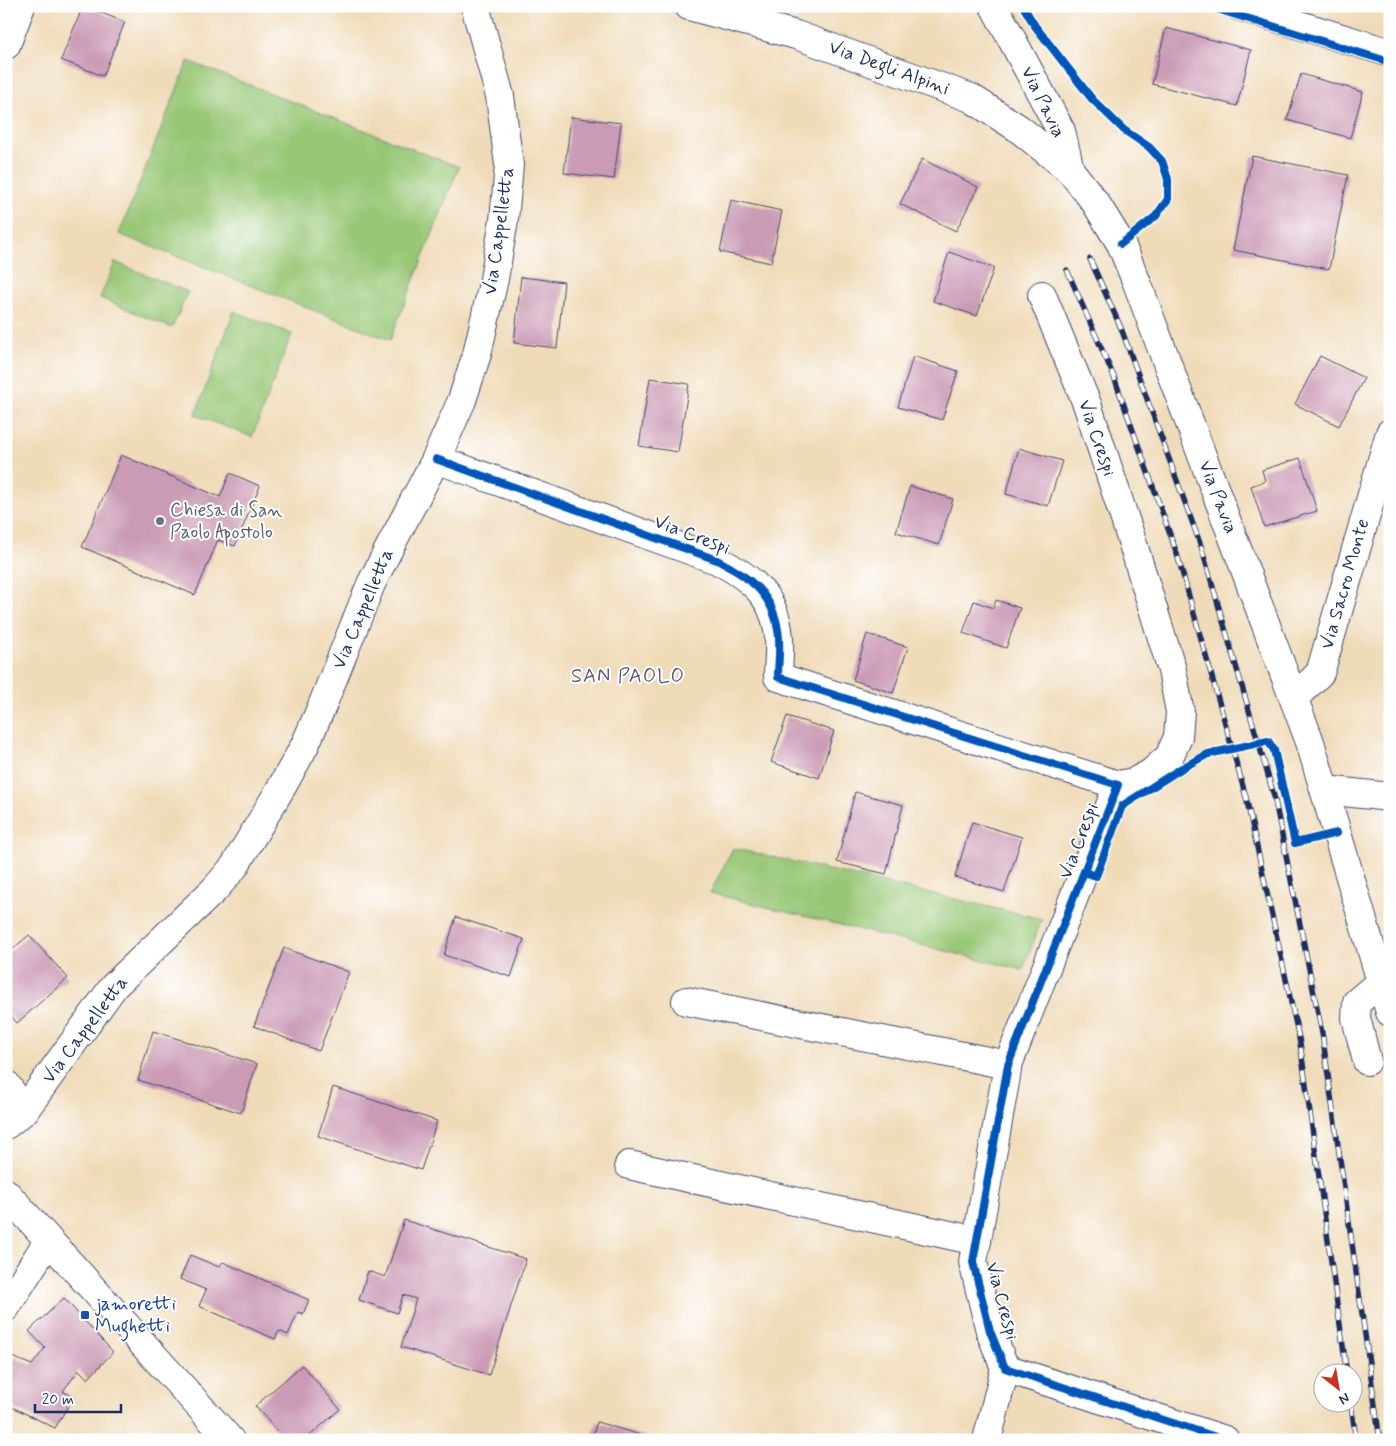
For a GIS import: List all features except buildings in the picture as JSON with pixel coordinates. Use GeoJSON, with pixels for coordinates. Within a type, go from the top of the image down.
{"type":"FeatureCollection","features":[{"type":"Feature","properties":{"kind":"street"},"geometry":{"type":"LineString","coordinates":[[6,46],[21,6]]}},
{"type":"Feature","properties":{"kind":"street","name":"Via Cappelletta"},"geometry":{"type":"LineString","coordinates":[[15,1118],[114,986],[214,890],[234,867],[305,744],[372,584],[436,459],[462,400],[477,354],[494,279],[505,211],[509,165],[500,96],[475,6]]}},
{"type":"Feature","properties":{"kind":"street","name":"Via Degli Alpini"},"geometry":{"type":"LineString","coordinates":[[689,6],[796,35],[970,98],[1018,128],[1070,170]]}},
{"type":"Feature","properties":{"kind":"street","name":"Via Pavia"},"geometry":{"type":"LineString","coordinates":[[994,6],[1061,131],[1070,170],[1094,202],[1116,237],[1137,283],[1294,698],[1325,790],[1390,1012]]}},
{"type":"Feature","properties":{"kind":"street"},"geometry":{"type":"LineString","coordinates":[[1238,6],[1390,53]]}},
{"type":"Feature","properties":{"kind":"street","name":"Via Crespi"},"geometry":{"type":"LineString","coordinates":[[436,459],[717,560],[737,570],[756,585],[770,606],[778,630],[778,677],[1118,785],[1134,782],[1151,773],[1169,757],[1178,737],[1180,712],[1172,670],[1087,404],[1042,295]]}},
{"type":"Feature","properties":{"kind":"street","name":"Via Sacro Monte"},"geometry":{"type":"LineString","coordinates":[[1294,698],[1320,673],[1390,433]]}},
{"type":"Feature","properties":{"kind":"street","name":"Via Crespi"},"geometry":{"type":"LineString","coordinates":[[1118,785],[1008,1065],[973,1262],[990,1331],[1005,1368],[1225,1440]]}},
{"type":"Feature","properties":{"kind":"street"},"geometry":{"type":"LineString","coordinates":[[1325,790],[1390,797]]}},
{"type":"Feature","properties":{"kind":"street"},"geometry":{"type":"LineString","coordinates":[[1366,1061],[1356,1018],[1357,1002],[1370,991],[1382,985]]}},
{"type":"Feature","properties":{"kind":"street"},"geometry":{"type":"LineString","coordinates":[[686,1001],[1008,1065]]}},
{"type":"Feature","properties":{"kind":"street"},"geometry":{"type":"LineString","coordinates":[[6,1084],[15,1118]]}},
{"type":"Feature","properties":{"kind":"street"},"geometry":{"type":"LineString","coordinates":[[629,1165],[978,1241]]}},
{"type":"Feature","properties":{"kind":"street"},"geometry":{"type":"LineString","coordinates":[[6,1193],[230,1440]]}},
{"type":"Feature","properties":{"kind":"street"},"geometry":{"type":"LineString","coordinates":[[6,1307],[48,1241]]}},
{"type":"Feature","properties":{"kind":"street"},"geometry":{"type":"LineString","coordinates":[[987,1440],[1005,1368]]}},
{"type":"Feature","properties":{"kind":"green space"},"geometry":{"type":"Polygon","coordinates":[[[188,61],[459,167],[390,340],[119,234],[188,61]]]}},
{"type":"Feature","properties":{"kind":"green space"},"geometry":{"type":"Polygon","coordinates":[[[115,262],[188,292],[172,328],[100,298],[115,262]]]}},
{"type":"Feature","properties":{"kind":"green space"},"geometry":{"type":"Polygon","coordinates":[[[234,311],[292,334],[252,437],[195,415],[234,311]]]}},
{"type":"Feature","properties":{"kind":"green space"},"geometry":{"type":"Polygon","coordinates":[[[733,848],[1042,919],[1023,970],[710,893],[733,848]]]}},
{"type":"Feature","properties":{"kind":"railway"},"geometry":{"type":"LineString","coordinates":[[1090,259],[1121,328],[1201,546],[1274,796],[1322,1033],[1380,1440]]}},
{"type":"Feature","properties":{"kind":"railway"},"geometry":{"type":"LineString","coordinates":[[1067,270],[1114,377],[1177,554],[1246,797],[1300,1043],[1346,1364]]}},
{"type":"Feature","properties":{"kind":"railway"},"geometry":{"type":"LineString","coordinates":[[1352,1414],[1356,1440]]}},
{"type":"Feature","properties":{"kind":"cycle path"},"geometry":{"type":"LineString","coordinates":[[1023,6],[1035,26],[1092,99],[1124,130],[1149,147],[1162,161],[1168,179],[1168,199],[1156,216],[1121,244]]}},
{"type":"Feature","properties":{"kind":"cycle path"},"geometry":{"type":"LineString","coordinates":[[1207,6],[1390,62]]}},
{"type":"Feature","properties":{"kind":"cycle path"},"geometry":{"type":"LineString","coordinates":[[436,459],[717,560],[739,573],[765,596],[771,606],[778,630],[778,677],[1118,785],[1008,1065],[973,1262],[990,1331],[1005,1368],[1225,1440]]}},
{"type":"Feature","properties":{"kind":"cycle path"},"geometry":{"type":"LineString","coordinates":[[1084,872],[1096,876],[1122,806],[1208,754],[1268,741],[1274,750],[1295,843],[1337,833]]}},
{"type":"Feature","properties":{"kind":"place","name":"Chiesa di San Paolo Apostolo"},"geometry":{"type":"Point","coordinates":[160,521]}},
{"type":"Feature","properties":{"kind":"place","name":"jamoretti Mughetti"},"geometry":{"type":"Point","coordinates":[85,1315]}},
{"type":"Feature","properties":{"kind":"district","name":"SAN PAOLO"},"geometry":{"type":"Point","coordinates":[628,676]}}]}
